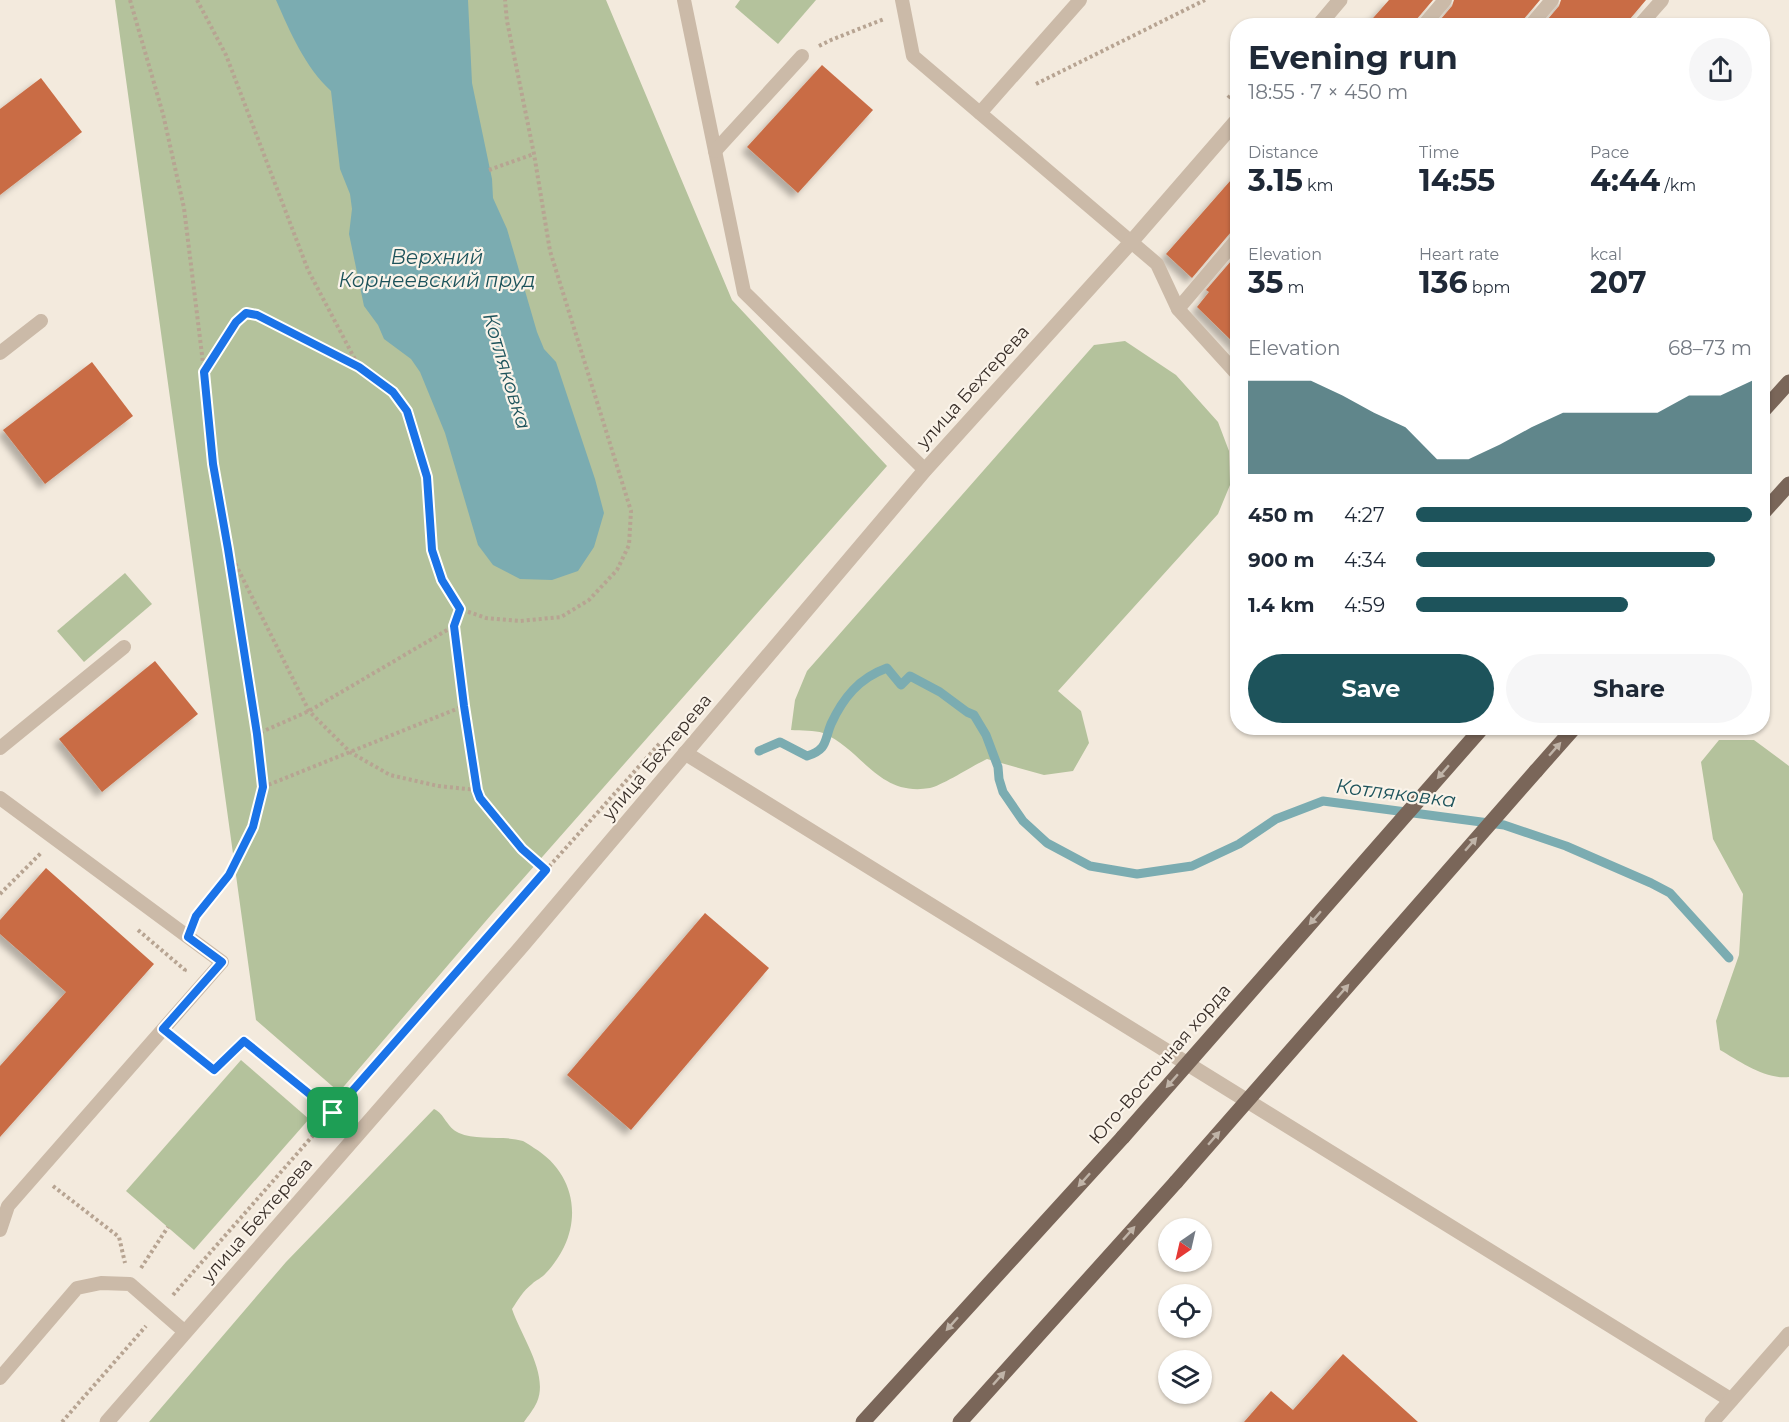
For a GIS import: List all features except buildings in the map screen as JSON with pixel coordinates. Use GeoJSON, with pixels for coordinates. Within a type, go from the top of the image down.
{"type":"FeatureCollection","features":[{"type":"Feature","properties":{"kind":"main road"},"geometry":{"type":"LineString","coordinates":[[1770,403],[1789,382]]}},
{"type":"Feature","properties":{"kind":"main road"},"geometry":{"type":"LineString","coordinates":[[1770,505],[1789,484]]}},
{"type":"Feature","properties":{"kind":"main road","name":"Юго-Восточная хорда"},"geometry":{"type":"LineString","coordinates":[[863,1422],[1123,1137],[1476,735]]}},
{"type":"Feature","properties":{"kind":"main road"},"geometry":{"type":"LineString","coordinates":[[960,1422],[1176,1182],[1568,735]]}},
{"type":"Feature","properties":{"kind":"street"},"geometry":{"type":"LineString","coordinates":[[1325,18],[1340,0]]}},
{"type":"Feature","properties":{"kind":"street","name":"улица Бехтерева"},"geometry":{"type":"LineString","coordinates":[[107,1422],[522,946],[925,470],[1132,241],[1230,128]]}},
{"type":"Feature","properties":{"kind":"street"},"geometry":{"type":"LineString","coordinates":[[685,753],[1731,1400]]}},
{"type":"Feature","properties":{"kind":"street"},"geometry":{"type":"LineString","coordinates":[[1712,1422],[1789,1334]]}},
{"type":"Feature","properties":{"kind":"lane"},"geometry":{"type":"LineString","coordinates":[[684,0],[744,292],[925,470]]}},
{"type":"Feature","properties":{"kind":"lane"},"geometry":{"type":"LineString","coordinates":[[914,0],[903,6],[913,56],[1157,264],[1178,309],[1230,366]]}},
{"type":"Feature","properties":{"kind":"lane"},"geometry":{"type":"LineString","coordinates":[[980,113],[1080,0]]}},
{"type":"Feature","properties":{"kind":"lane"},"geometry":{"type":"LineString","coordinates":[[1430,18],[1445,0]]}},
{"type":"Feature","properties":{"kind":"lane"},"geometry":{"type":"LineString","coordinates":[[1537,18],[1552,0]]}},
{"type":"Feature","properties":{"kind":"lane"},"geometry":{"type":"LineString","coordinates":[[1646,18],[1662,0]]}},
{"type":"Feature","properties":{"kind":"lane"},"geometry":{"type":"LineString","coordinates":[[715,151],[802,56]]}},
{"type":"Feature","properties":{"kind":"lane"},"geometry":{"type":"LineString","coordinates":[[1178,309],[1230,247]]}},
{"type":"Feature","properties":{"kind":"lane"},"geometry":{"type":"LineString","coordinates":[[0,353],[41,321]]}},
{"type":"Feature","properties":{"kind":"lane"},"geometry":{"type":"LineString","coordinates":[[0,748],[124,647]]}},
{"type":"Feature","properties":{"kind":"lane"},"geometry":{"type":"LineString","coordinates":[[0,798],[222,962],[8,1206],[0,1230]]}},
{"type":"Feature","properties":{"kind":"lane"},"geometry":{"type":"LineString","coordinates":[[0,1378],[77,1288],[101,1283],[130,1284],[185,1332]]}},
{"type":"Feature","properties":{"kind":"path"},"geometry":{"type":"LineString","coordinates":[[130,0],[164,114],[184,208],[213,464],[257,734],[263,787],[253,827],[229,875],[196,916],[188,937]]}},
{"type":"Feature","properties":{"kind":"path"},"geometry":{"type":"LineString","coordinates":[[196,0],[226,55],[308,270],[359,367]]}},
{"type":"Feature","properties":{"kind":"path"},"geometry":{"type":"LineString","coordinates":[[204,372],[236,322],[246,313],[257,315],[359,367],[393,392],[407,411],[427,477],[432,550],[442,580],[460,609],[486,618],[520,621],[561,617],[589,600],[617,570],[629,545],[631,512],[550,251],[505,0]]}},
{"type":"Feature","properties":{"kind":"path"},"geometry":{"type":"LineString","coordinates":[[1033,86],[1205,0]]}},
{"type":"Feature","properties":{"kind":"path"},"geometry":{"type":"LineString","coordinates":[[831,40],[903,6]]}},
{"type":"Feature","properties":{"kind":"path"},"geometry":{"type":"LineString","coordinates":[[489,170],[534,154]]}},
{"type":"Feature","properties":{"kind":"path"},"geometry":{"type":"LineString","coordinates":[[228,549],[309,711],[350,753],[390,775],[438,786],[477,790]]}},
{"type":"Feature","properties":{"kind":"path"},"geometry":{"type":"LineString","coordinates":[[62,1422],[546,870],[522,849],[480,798],[477,790],[454,626],[460,609]]}},
{"type":"Feature","properties":{"kind":"path"},"geometry":{"type":"LineString","coordinates":[[257,734],[309,711],[454,626]]}},
{"type":"Feature","properties":{"kind":"path"},"geometry":{"type":"LineString","coordinates":[[263,787],[464,706]]}},
{"type":"Feature","properties":{"kind":"path"},"geometry":{"type":"LineString","coordinates":[[0,894],[44,850]]}},
{"type":"Feature","properties":{"kind":"path"},"geometry":{"type":"LineString","coordinates":[[132,925],[185,970],[177,979]]}},
{"type":"Feature","properties":{"kind":"path"},"geometry":{"type":"LineString","coordinates":[[163,1029],[214,1070],[244,1041],[333,1113]]}},
{"type":"Feature","properties":{"kind":"path"},"geometry":{"type":"LineString","coordinates":[[36,1173],[119,1237],[130,1284]]}},
{"type":"Feature","properties":{"kind":"path"},"geometry":{"type":"LineString","coordinates":[[130,1284],[168,1227]]}},
{"type":"Feature","properties":{"kind":"green space"},"geometry":{"type":"Polygon","coordinates":[[[115,0],[606,0],[732,300],[887,466],[491,915],[339,1092],[256,1020],[115,0]]]}},
{"type":"Feature","properties":{"kind":"green space"},"geometry":{"type":"Polygon","coordinates":[[[740,0],[816,0],[778,44],[735,7],[740,0]]]}},
{"type":"Feature","properties":{"kind":"green space"},"geometry":{"type":"Polygon","coordinates":[[[1125,341],[1176,375],[1218,422],[1229,451],[1230,485],[1218,514],[1058,691],[1081,711],[1089,743],[1073,771],[1044,775],[987,759],[930,788],[912,789],[897,786],[884,779],[849,750],[823,733],[791,730],[795,700],[807,671],[1094,345],[1125,341]]]}},
{"type":"Feature","properties":{"kind":"green space"},"geometry":{"type":"Polygon","coordinates":[[[125,573],[152,604],[84,662],[57,631],[125,573]]]}},
{"type":"Feature","properties":{"kind":"green space"},"geometry":{"type":"Polygon","coordinates":[[[1719,740],[1754,740],[1789,766],[1789,1077],[1762,1073],[1720,1050],[1716,1021],[1739,955],[1743,894],[1713,839],[1701,762],[1719,740]]]}},
{"type":"Feature","properties":{"kind":"green space"},"geometry":{"type":"Polygon","coordinates":[[[241,1060],[309,1119],[194,1250],[126,1191],[241,1060]]]}},
{"type":"Feature","properties":{"kind":"green space"},"geometry":{"type":"Polygon","coordinates":[[[434,1109],[459,1133],[474,1137],[523,1141],[556,1167],[569,1191],[572,1218],[564,1247],[549,1270],[526,1290],[512,1309],[537,1367],[539,1379],[540,1391],[537,1402],[524,1422],[149,1422],[286,1262],[434,1109]]]}},
{"type":"Feature","properties":{"kind":"water","name":"Верхний Корнеевский пруд"},"geometry":{"type":"Polygon","coordinates":[[[276,0],[468,0],[472,83],[492,179],[493,198],[507,229],[537,332],[544,349],[556,362],[604,513],[594,547],[578,571],[552,580],[520,579],[493,565],[478,545],[445,433],[420,372],[411,359],[384,339],[378,325],[364,306],[349,234],[352,209],[350,194],[340,169],[331,91],[306,60],[276,0]]]}},
{"type":"Feature","properties":{"kind":"waterway","name":"Котляковка"},"geometry":{"type":"LineString","coordinates":[[759,751],[780,742],[807,756],[819,750],[847,697],[868,677],[887,668],[901,685],[910,676],[940,692],[974,715],[986,735],[998,767],[1003,792],[1023,821],[1047,843],[1090,866],[1137,874],[1192,866],[1239,844],[1276,819],[1323,801],[1504,825],[1566,846],[1670,893],[1729,958]]}},
{"type":"Feature","properties":{"kind":"route"},"geometry":{"type":"LineString","coordinates":[[246,313],[257,315],[359,367],[393,392],[407,411],[427,477],[432,550],[442,580],[460,609],[454,626],[477,790],[480,798],[522,849],[546,870],[333,1113],[244,1041],[214,1070],[163,1029],[222,962],[188,937],[196,916],[229,875],[253,827],[263,787],[257,734],[213,464],[204,372],[236,322],[246,313]]}}]}
